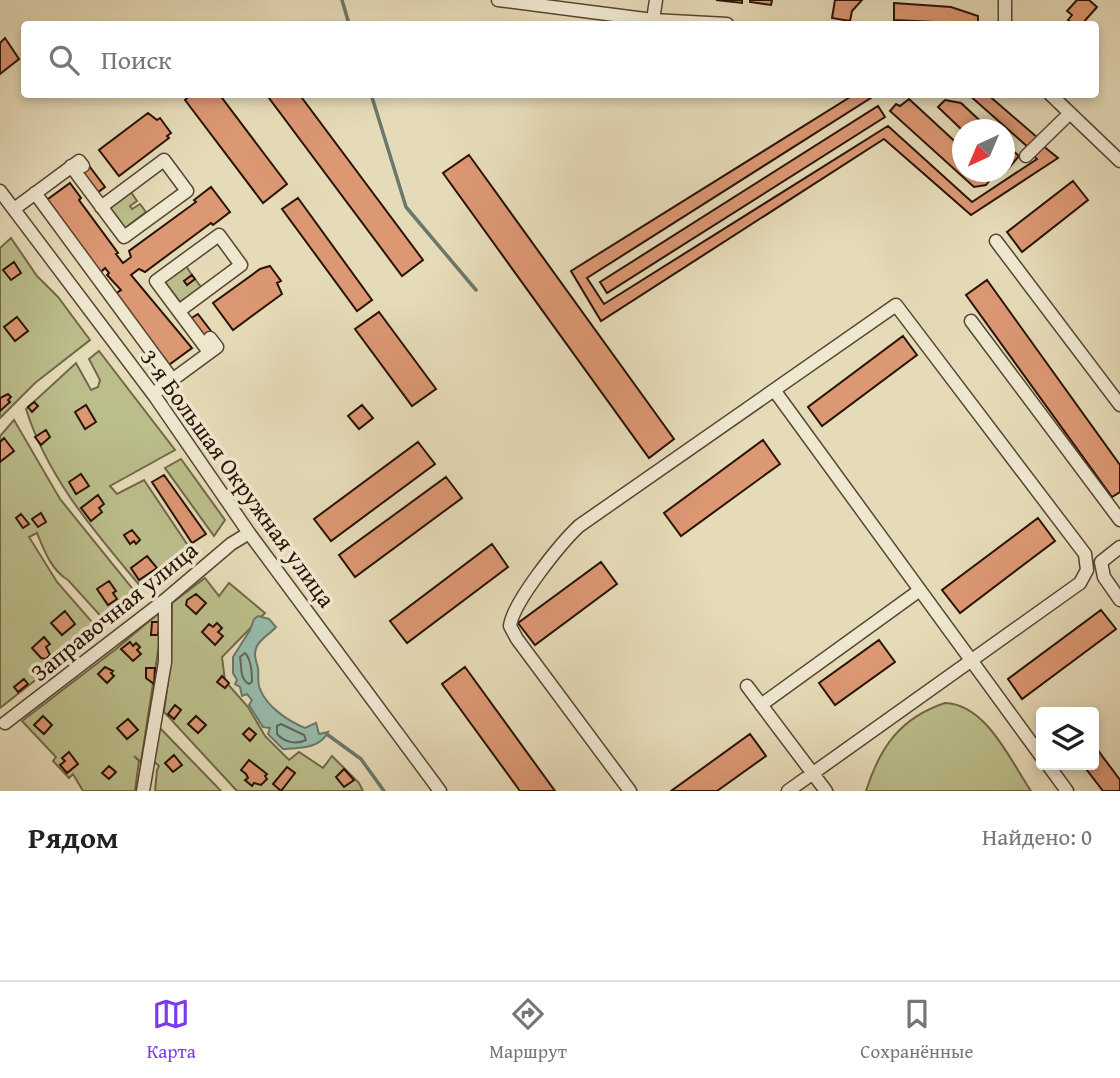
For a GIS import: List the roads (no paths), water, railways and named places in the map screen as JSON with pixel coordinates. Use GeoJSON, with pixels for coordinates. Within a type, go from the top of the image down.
{"type":"FeatureCollection","features":[{"type":"Feature","properties":{"kind":"street"},"geometry":{"type":"LineString","coordinates":[[498,0],[672,21]]}},
{"type":"Feature","properties":{"kind":"street"},"geometry":{"type":"LineString","coordinates":[[653,20],[656,0]]}},
{"type":"Feature","properties":{"kind":"street"},"geometry":{"type":"LineString","coordinates":[[1005,0],[1005,21]]}},
{"type":"Feature","properties":{"kind":"street"},"geometry":{"type":"LineString","coordinates":[[1054,98],[1120,161]]}},
{"type":"Feature","properties":{"kind":"street"},"geometry":{"type":"LineString","coordinates":[[1026,156],[1070,113]]}},
{"type":"Feature","properties":{"kind":"street"},"geometry":{"type":"LineString","coordinates":[[14,209],[77,166],[101,206],[124,237],[187,191],[164,160],[101,206]]}},
{"type":"Feature","properties":{"kind":"street","name":"3-я Большая Окружная улица"},"geometry":{"type":"LineString","coordinates":[[0,191],[153,394],[249,533],[440,791]]}},
{"type":"Feature","properties":{"kind":"street"},"geometry":{"type":"LineString","coordinates":[[35,193],[172,379]]}},
{"type":"Feature","properties":{"kind":"street"},"geometry":{"type":"LineString","coordinates":[[179,312],[241,265],[219,235],[156,281],[179,312],[209,352]]}},
{"type":"Feature","properties":{"kind":"street"},"geometry":{"type":"LineString","coordinates":[[996,241],[1120,405]]}},
{"type":"Feature","properties":{"kind":"street"},"geometry":{"type":"LineString","coordinates":[[630,791],[517,639],[510,626],[514,609],[579,526],[896,305],[1085,554],[1087,570],[1080,583],[788,791]]}},
{"type":"Feature","properties":{"kind":"street"},"geometry":{"type":"LineString","coordinates":[[971,321],[1120,520]]}},
{"type":"Feature","properties":{"kind":"street"},"geometry":{"type":"LineString","coordinates":[[153,394],[216,347],[210,338]]}},
{"type":"Feature","properties":{"kind":"street"},"geometry":{"type":"LineString","coordinates":[[774,390],[1036,749]]}},
{"type":"Feature","properties":{"kind":"street","name":"Заправочная улица"},"geometry":{"type":"LineString","coordinates":[[5,723],[165,600],[231,544],[249,533]]}},
{"type":"Feature","properties":{"kind":"street"},"geometry":{"type":"LineString","coordinates":[[1120,547],[1101,562],[1101,569],[1120,600]]}},
{"type":"Feature","properties":{"kind":"street"},"geometry":{"type":"LineString","coordinates":[[761,705],[920,590]]}},
{"type":"Feature","properties":{"kind":"street"},"geometry":{"type":"LineString","coordinates":[[143,791],[164,662],[165,600]]}},
{"type":"Feature","properties":{"kind":"street"},"geometry":{"type":"LineString","coordinates":[[747,686],[826,791]]}},
{"type":"Feature","properties":{"kind":"street"},"geometry":{"type":"LineString","coordinates":[[1052,770],[1067,791]]}},
{"type":"Feature","properties":{"kind":"water"},"geometry":{"type":"Polygon","coordinates":[[[258,616],[269,619],[276,627],[261,640],[256,649],[259,684],[263,696],[285,717],[305,728],[316,723],[319,734],[328,732],[314,745],[283,749],[268,734],[270,728],[263,727],[249,705],[252,700],[247,694],[242,696],[240,687],[235,684],[237,680],[233,673],[233,657],[258,616]]]}},
{"type":"Feature","properties":{"kind":"waterway"},"geometry":{"type":"LineString","coordinates":[[342,0],[348,21]]}},
{"type":"Feature","properties":{"kind":"waterway"},"geometry":{"type":"LineString","coordinates":[[372,98],[406,207],[476,290]]}},
{"type":"Feature","properties":{"kind":"waterway"},"geometry":{"type":"LineString","coordinates":[[328,735],[361,759],[384,791]]}}]}
